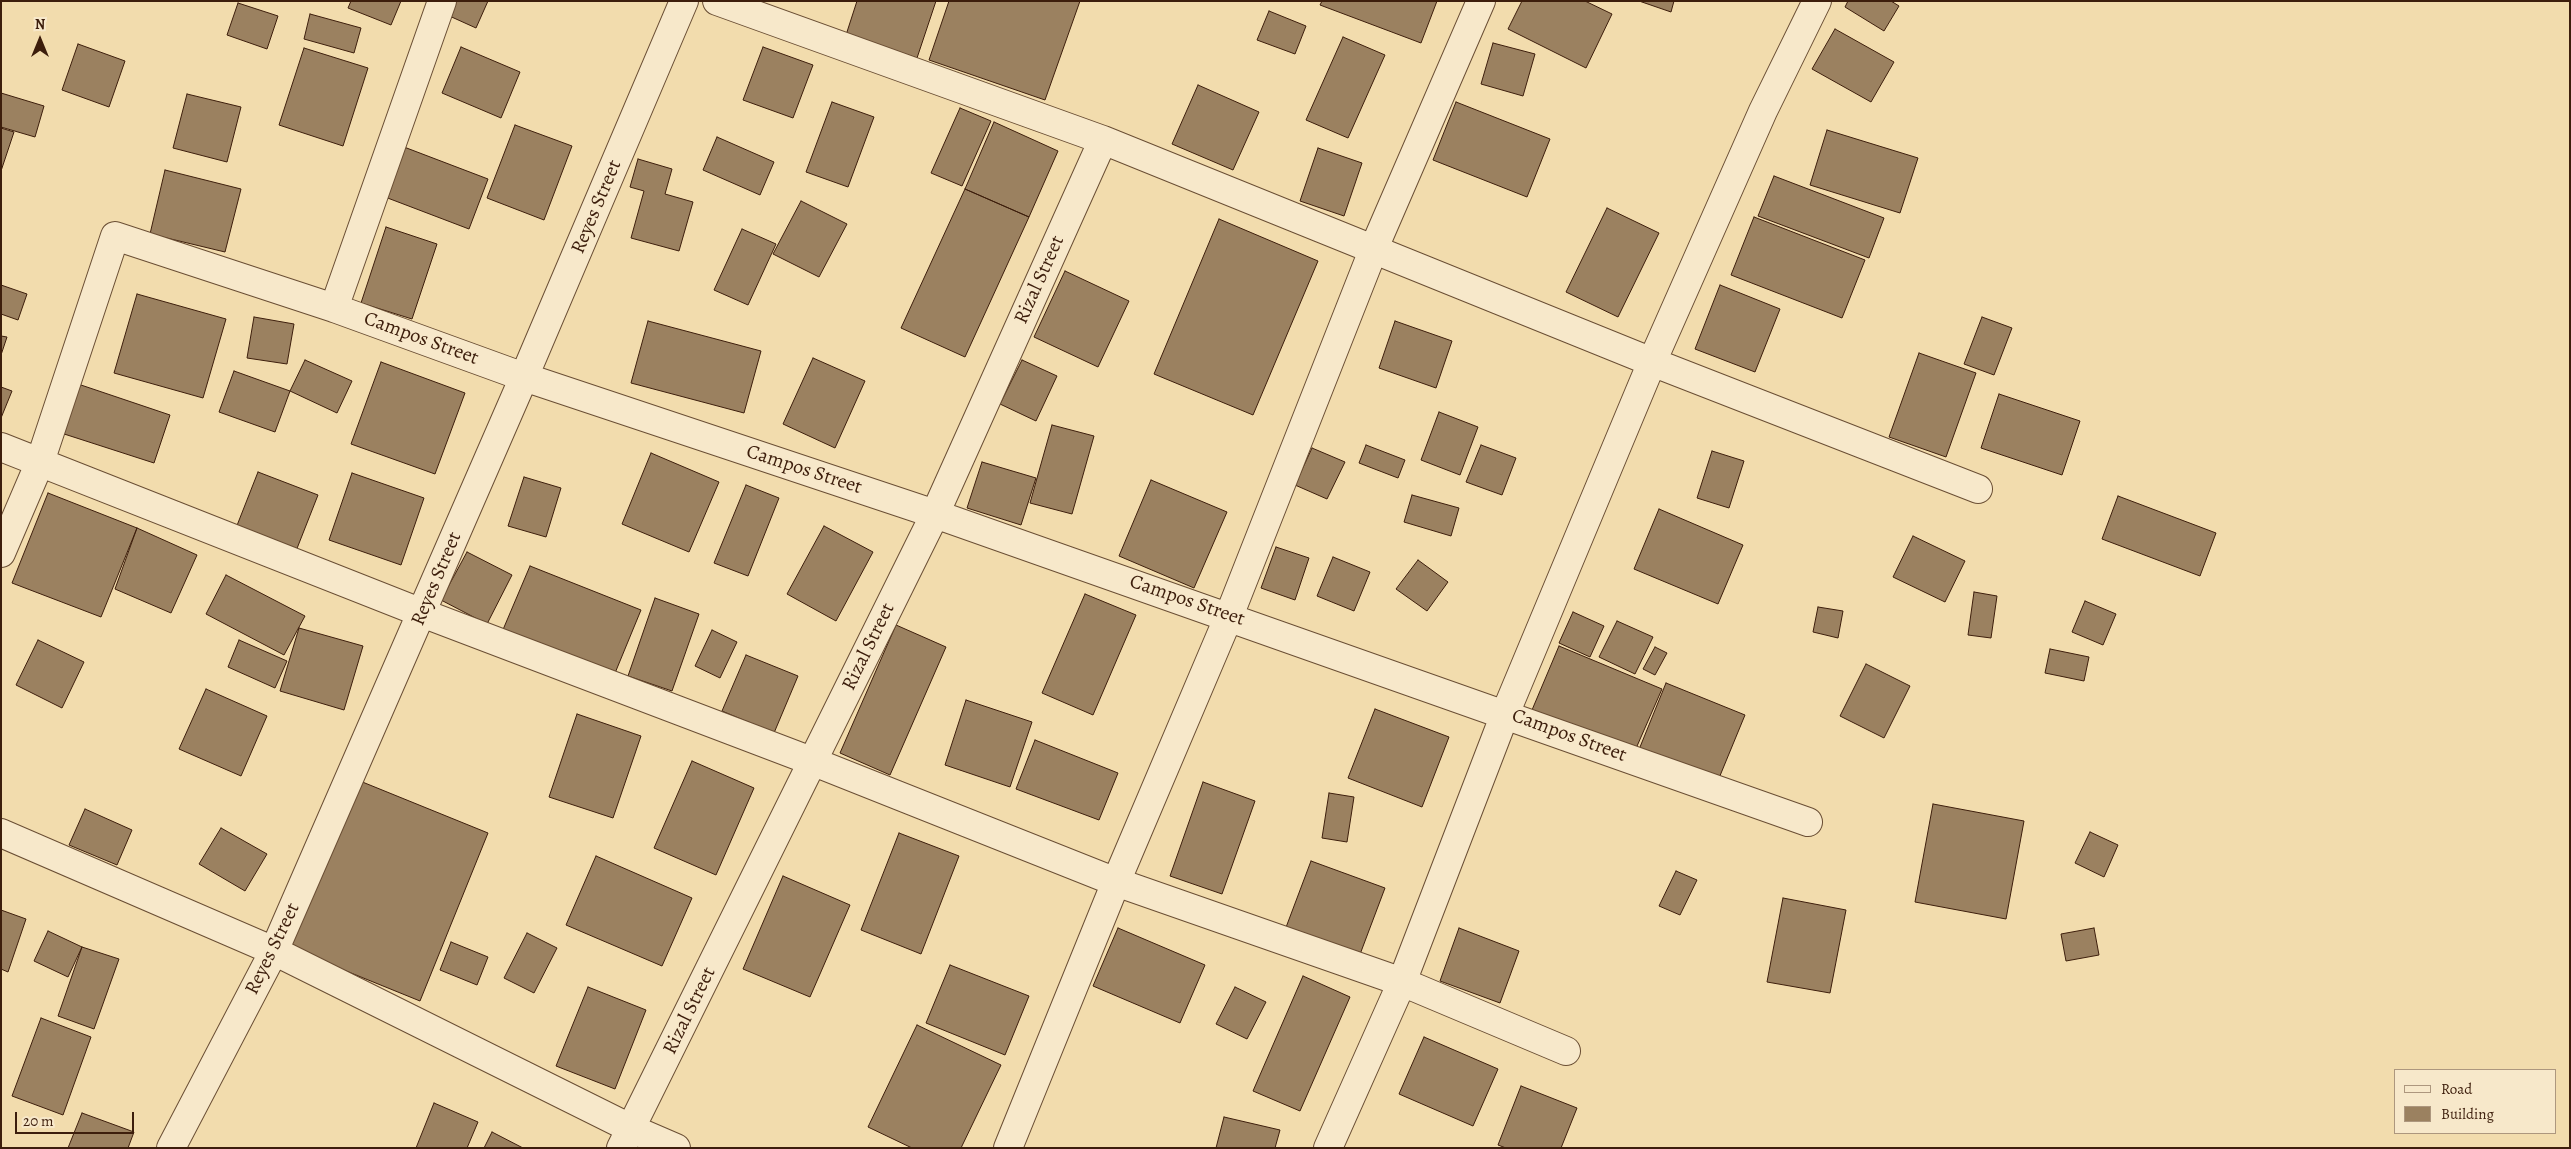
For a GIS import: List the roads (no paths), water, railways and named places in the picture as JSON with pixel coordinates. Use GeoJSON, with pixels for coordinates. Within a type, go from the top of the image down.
{"type":"FeatureCollection","features":[{"type":"Feature","properties":{"kind":"street"},"geometry":{"type":"LineString","coordinates":[[334,308],[442,1]]}},
{"type":"Feature","properties":{"kind":"street","name":"Reyes Street"},"geometry":{"type":"LineString","coordinates":[[172,1148],[274,951],[524,377],[684,1]]}},
{"type":"Feature","properties":{"kind":"street"},"geometry":{"type":"LineString","coordinates":[[717,1],[1103,140],[1652,362],[1978,489]]}},
{"type":"Feature","properties":{"kind":"street"},"geometry":{"type":"LineString","coordinates":[[1008,1148],[1116,882],[1229,616],[1374,248],[1480,1]]}},
{"type":"Feature","properties":{"kind":"street"},"geometry":{"type":"LineString","coordinates":[[1328,1148],[1402,982],[1505,714],[1652,362],[1763,112],[1817,1]]}},
{"type":"Feature","properties":{"kind":"street","name":"Rizal Street"},"geometry":{"type":"LineString","coordinates":[[627,1138],[935,514],[1103,140]]}},
{"type":"Feature","properties":{"kind":"street","name":"Campos Street"},"geometry":{"type":"LineString","coordinates":[[1,553],[40,462],[115,236],[334,308],[524,377],[935,514],[1229,616],[1808,822]]}},
{"type":"Feature","properties":{"kind":"street"},"geometry":{"type":"LineString","coordinates":[[1,447],[422,613],[814,762],[1116,882],[1402,982],[1566,1051]]}},
{"type":"Feature","properties":{"kind":"street"},"geometry":{"type":"LineString","coordinates":[[1,833],[274,951],[627,1138],[676,1148]]}}]}
